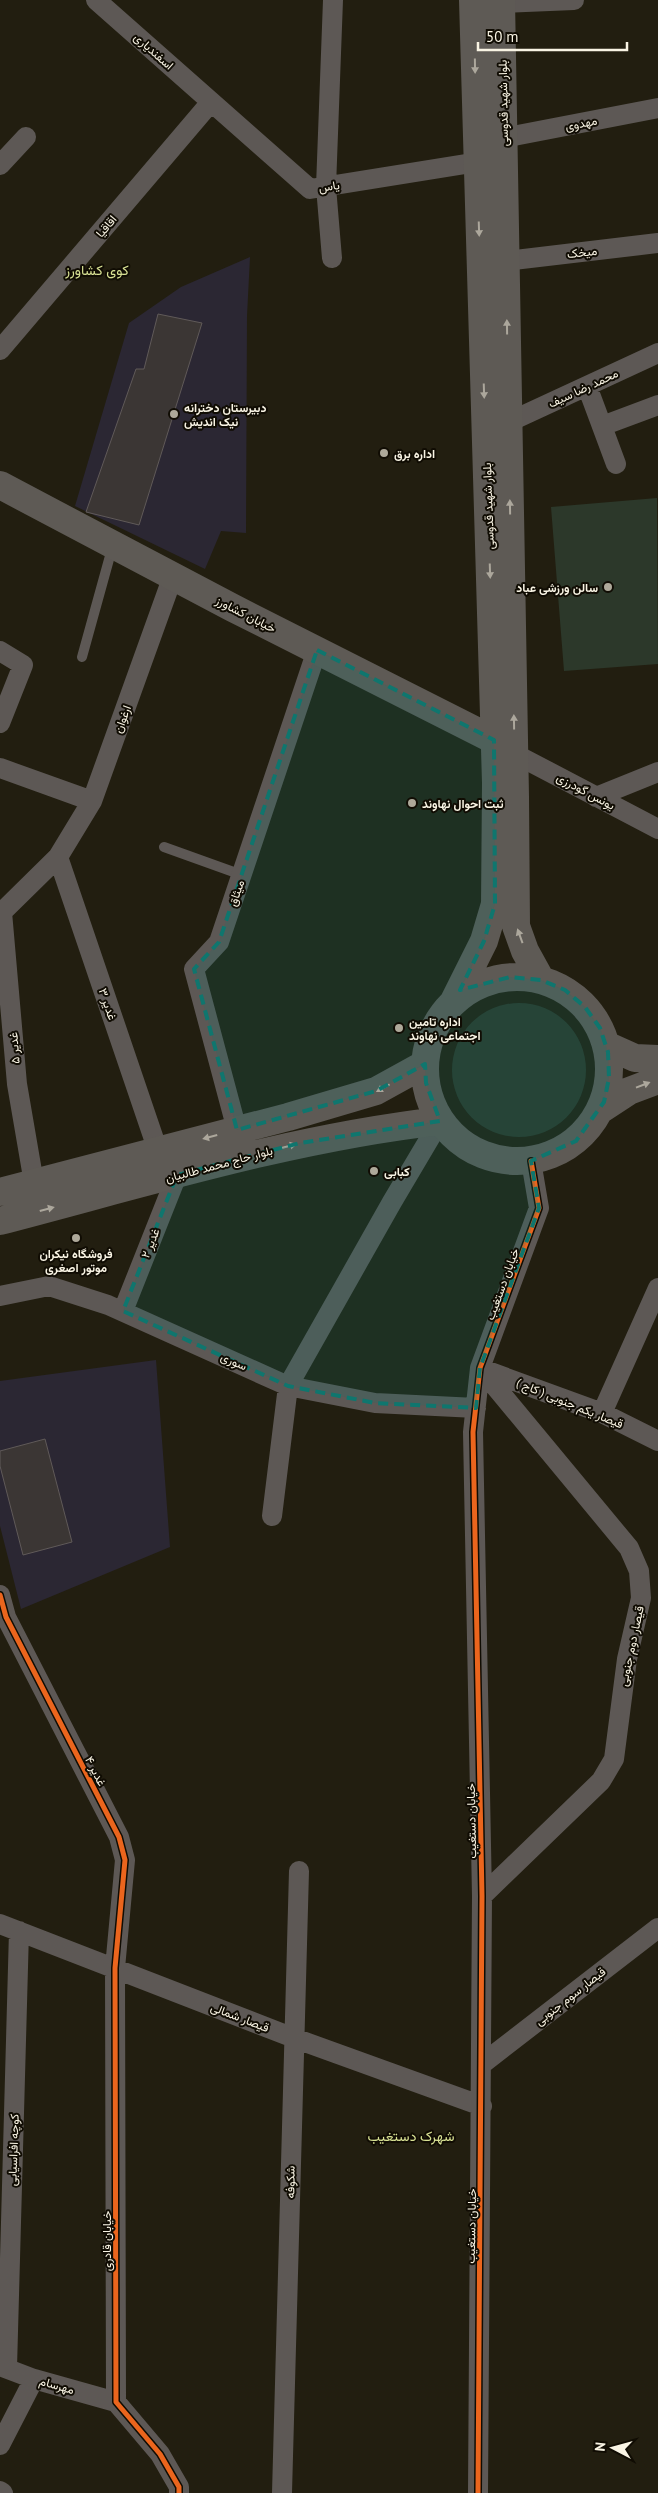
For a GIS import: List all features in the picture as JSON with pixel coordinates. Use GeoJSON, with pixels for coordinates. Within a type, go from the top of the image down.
{"type":"FeatureCollection","features":[{"type":"Feature","properties":{"kind":"main road","name":"بلوار شهید قدوسی"},"geometry":{"type":"LineString","coordinates":[[473,0],[478,162],[504,747],[516,926],[525,952],[542,980]]}},
{"type":"Feature","properties":{"kind":"main road","name":"بلوار شهید قدوسی"},"geometry":{"type":"LineString","coordinates":[[501,1],[509,422],[504,747],[495,904],[484,941],[453,1002],[436,1027],[430,1041],[425,1064],[426,1084],[431,1103],[440,1120],[458,1140],[480,1154],[505,1161],[531,1161],[555,1154],[576,1141],[592,1124],[600,1110]]}},
{"type":"Feature","properties":{"kind":"main road","name":"خیابان کشاورز"},"geometry":{"type":"LineString","coordinates":[[0,485],[504,747]]}},
{"type":"Feature","properties":{"kind":"main road"},"geometry":{"type":"LineString","coordinates":[[453,1002],[479,985],[510,977],[542,980],[565,990],[585,1006],[600,1028],[606,1045],[609,1078],[600,1110]]}},
{"type":"Feature","properties":{"kind":"main road"},"geometry":{"type":"LineString","coordinates":[[606,1045],[635,1058],[658,1059]]}},
{"type":"Feature","properties":{"kind":"main road"},"geometry":{"type":"LineString","coordinates":[[0,1192],[237,1130],[376,1091],[425,1064]]}},
{"type":"Feature","properties":{"kind":"main road"},"geometry":{"type":"LineString","coordinates":[[600,1110],[629,1091],[658,1080]]}},
{"type":"Feature","properties":{"kind":"main road","name":"بلوار حاج محمد طالبیان"},"geometry":{"type":"LineString","coordinates":[[0,1221],[300,1143],[384,1127],[440,1120]]}},
{"type":"Feature","properties":{"kind":"street","name":"اسفندیاری"},"geometry":{"type":"LineString","coordinates":[[96,0],[211,102]]}},
{"type":"Feature","properties":{"kind":"street"},"geometry":{"type":"LineString","coordinates":[[332,258],[326,187],[333,0]]}},
{"type":"Feature","properties":{"kind":"street"},"geometry":{"type":"LineString","coordinates":[[501,1],[574,0]]}},
{"type":"Feature","properties":{"kind":"street","name":"یاس"},"geometry":{"type":"LineString","coordinates":[[211,102],[310,190],[478,162]]}},
{"type":"Feature","properties":{"kind":"street","name":"اقاقیا"},"geometry":{"type":"LineString","coordinates":[[0,350],[211,102]]}},
{"type":"Feature","properties":{"kind":"street","name":"مهدوی"},"geometry":{"type":"LineString","coordinates":[[503,138],[658,108]]}},
{"type":"Feature","properties":{"kind":"street"},"geometry":{"type":"LineString","coordinates":[[2,159],[26,136]]}},
{"type":"Feature","properties":{"kind":"street","name":"میخک"},"geometry":{"type":"LineString","coordinates":[[506,261],[658,243]]}},
{"type":"Feature","properties":{"kind":"street","name":"محمد رضا سیف"},"geometry":{"type":"LineString","coordinates":[[509,422],[658,353]]}},
{"type":"Feature","properties":{"kind":"street"},"geometry":{"type":"LineString","coordinates":[[587,386],[616,464]]}},
{"type":"Feature","properties":{"kind":"street"},"geometry":{"type":"LineString","coordinates":[[602,426],[658,405]]}},
{"type":"Feature","properties":{"kind":"street","name":"ارغوان"},"geometry":{"type":"LineString","coordinates":[[1,913],[58,857],[92,801],[173,576]]}},
{"type":"Feature","properties":{"kind":"street","name":"میثاق"},"geometry":{"type":"LineString","coordinates":[[237,1130],[194,969],[219,942],[317,650]]}},
{"type":"Feature","properties":{"kind":"street"},"geometry":{"type":"LineString","coordinates":[[0,652],[23,665],[0,724]]}},
{"type":"Feature","properties":{"kind":"street","name":"یونس گودرزی"},"geometry":{"type":"LineString","coordinates":[[504,747],[658,829]]}},
{"type":"Feature","properties":{"kind":"street"},"geometry":{"type":"LineString","coordinates":[[0,768],[92,801]]}},
{"type":"Feature","properties":{"kind":"street"},"geometry":{"type":"LineString","coordinates":[[596,797],[658,772]]}},
{"type":"Feature","properties":{"kind":"street","name":"غدیر ۳"},"geometry":{"type":"LineString","coordinates":[[58,857],[158,1151]]}},
{"type":"Feature","properties":{"kind":"street","name":"غدیر ۵"},"geometry":{"type":"LineString","coordinates":[[1,913],[8,1087],[34,1183]]}},
{"type":"Feature","properties":{"kind":"street"},"geometry":{"type":"LineString","coordinates":[[272,1516],[288,1386],[440,1120]]}},
{"type":"Feature","properties":{"kind":"street","name":"خیابان دستغیب"},"geometry":{"type":"LineString","coordinates":[[478,2493],[482,1896],[473,1432],[480,1368],[539,1208],[531,1161]]}},
{"type":"Feature","properties":{"kind":"street","name":"غدیر ۲"},"geometry":{"type":"LineString","coordinates":[[123,1311],[176,1175]]}},
{"type":"Feature","properties":{"kind":"street","name":"سوری"},"geometry":{"type":"LineString","coordinates":[[0,1296],[49,1286],[123,1311],[288,1386],[375,1403],[476,1408]]}},
{"type":"Feature","properties":{"kind":"street"},"geometry":{"type":"LineString","coordinates":[[602,1414],[658,1288]]}},
{"type":"Feature","properties":{"kind":"street","name":"قیصار یکم جنوبی ( کاج )"},"geometry":{"type":"LineString","coordinates":[[480,1368],[602,1414],[658,1440]]}},
{"type":"Feature","properties":{"kind":"street","name":"قیصار دوم جنوبی"},"geometry":{"type":"LineString","coordinates":[[480,1368],[629,1548],[639,1570],[640,1598],[625,1668],[614,1759],[601,1781],[482,1896]]}},
{"type":"Feature","properties":{"kind":"street","name":"غدیر ۴"},"geometry":{"type":"LineString","coordinates":[[0,1595],[6,1617],[119,1837],[125,1860],[115,1968]]}},
{"type":"Feature","properties":{"kind":"street","name":"شکوفه"},"geometry":{"type":"LineString","coordinates":[[282,2493],[299,1871]]}},
{"type":"Feature","properties":{"kind":"street","name":"قیصار شمالی"},"geometry":{"type":"LineString","coordinates":[[0,1924],[294,2038],[482,2106]]}},
{"type":"Feature","properties":{"kind":"street","name":"قیصار سوم جنوبی"},"geometry":{"type":"LineString","coordinates":[[482,2064],[658,1928]]}},
{"type":"Feature","properties":{"kind":"street","name":"کوچه افراسیابی"},"geometry":{"type":"LineString","coordinates":[[4,2367],[19,1931]]}},
{"type":"Feature","properties":{"kind":"street","name":"خیابان قادری"},"geometry":{"type":"LineString","coordinates":[[115,1968],[116,2402]]}},
{"type":"Feature","properties":{"kind":"street","name":"مهرسام"},"geometry":{"type":"LineString","coordinates":[[4,2367],[34,2379],[116,2402]]}},
{"type":"Feature","properties":{"kind":"street"},"geometry":{"type":"LineString","coordinates":[[0,2445],[34,2379]]}},
{"type":"Feature","properties":{"kind":"street"},"geometry":{"type":"LineString","coordinates":[[116,2402],[160,2454],[178,2487],[179,2493]]}},
{"type":"Feature","properties":{"kind":"lane"},"geometry":{"type":"LineString","coordinates":[[82,657],[113,544]]}},
{"type":"Feature","properties":{"kind":"lane"},"geometry":{"type":"LineString","coordinates":[[164,847],[242,875]]}},
{"type":"Feature","properties":{"kind":"highlighted area"},"geometry":{"type":"Polygon","coordinates":[[[317,650],[494,740],[495,904],[484,941],[460,990],[510,977],[541,980],[565,990],[585,1007],[600,1028],[608,1052],[609,1078],[604,1102],[576,1141],[531,1161],[539,1208],[480,1368],[476,1408],[375,1403],[288,1386],[123,1311],[177,1175],[300,1143],[440,1121],[426,1083],[425,1064],[376,1091],[237,1130],[194,969],[219,942],[317,650]]]}},
{"type":"Feature","properties":{"kind":"shaded area","name":"دبیرستان دخترانه نیک اندیش"},"geometry":{"type":"Polygon","coordinates":[[[250,257],[247,316],[246,533],[221,531],[205,569],[75,506],[129,323],[181,287],[250,257]]]}},
{"type":"Feature","properties":{"kind":"shaded area"},"geometry":{"type":"Polygon","coordinates":[[[156,1360],[170,1547],[21,1609],[0,1526],[0,1381],[156,1360]]]}},
{"type":"Feature","properties":{"kind":"green space","name":"سالن ورزشی عباد"},"geometry":{"type":"Polygon","coordinates":[[[657,498],[658,664],[564,671],[551,507],[657,498]]]}},
{"type":"Feature","properties":{"kind":"green space"},"geometry":{"type":"Polygon","coordinates":[[[519,1003],[545,1008],[567,1022],[581,1044],[586,1070],[581,1096],[567,1118],[545,1132],[519,1137],[493,1132],[471,1118],[457,1096],[452,1070],[457,1044],[471,1022],[493,1008],[519,1003]]]}},
{"type":"Feature","properties":{"kind":"building"},"geometry":{"type":"Polygon","coordinates":[[[158,314],[202,323],[139,525],[86,512],[136,369],[144,369],[158,314]]]}},
{"type":"Feature","properties":{"kind":"building"},"geometry":{"type":"Polygon","coordinates":[[[45,1439],[72,1542],[23,1555],[0,1466],[0,1451],[45,1439]]]}},
{"type":"Feature","properties":{"kind":"cycle path"},"geometry":{"type":"LineString","coordinates":[[478,2493],[482,1896],[473,1432],[480,1368],[539,1208],[531,1161]]}},
{"type":"Feature","properties":{"kind":"cycle path"},"geometry":{"type":"LineString","coordinates":[[0,1595],[6,1617],[119,1837],[125,1860],[115,1968],[116,2402],[160,2454],[179,2487],[179,2493]]}},
{"type":"Feature","properties":{"kind":"place","name":"دبیرستان دخترانه نیک اندیش"},"geometry":{"type":"Point","coordinates":[174,414]}},
{"type":"Feature","properties":{"kind":"place","name":"اداره برق"},"geometry":{"type":"Point","coordinates":[384,453]}},
{"type":"Feature","properties":{"kind":"place","name":"سالن ورزشی عباد"},"geometry":{"type":"Point","coordinates":[608,587]}},
{"type":"Feature","properties":{"kind":"place","name":"ثبت احوال نهاوند"},"geometry":{"type":"Point","coordinates":[412,803]}},
{"type":"Feature","properties":{"kind":"place","name":"اداره تامین اجتماعی نهاوند"},"geometry":{"type":"Point","coordinates":[399,1028]}},
{"type":"Feature","properties":{"kind":"place","name":"کبابی"},"geometry":{"type":"Point","coordinates":[374,1171]}},
{"type":"Feature","properties":{"kind":"place","name":"فروشگاه نیکران موتور اصغری"},"geometry":{"type":"Point","coordinates":[76,1238]}},
{"type":"Feature","properties":{"kind":"district","name":"کوی کشاورز"},"geometry":{"type":"Point","coordinates":[97,270]}},
{"type":"Feature","properties":{"kind":"district","name":"شهرک دستغیب"},"geometry":{"type":"Point","coordinates":[411,2136]}}]}
